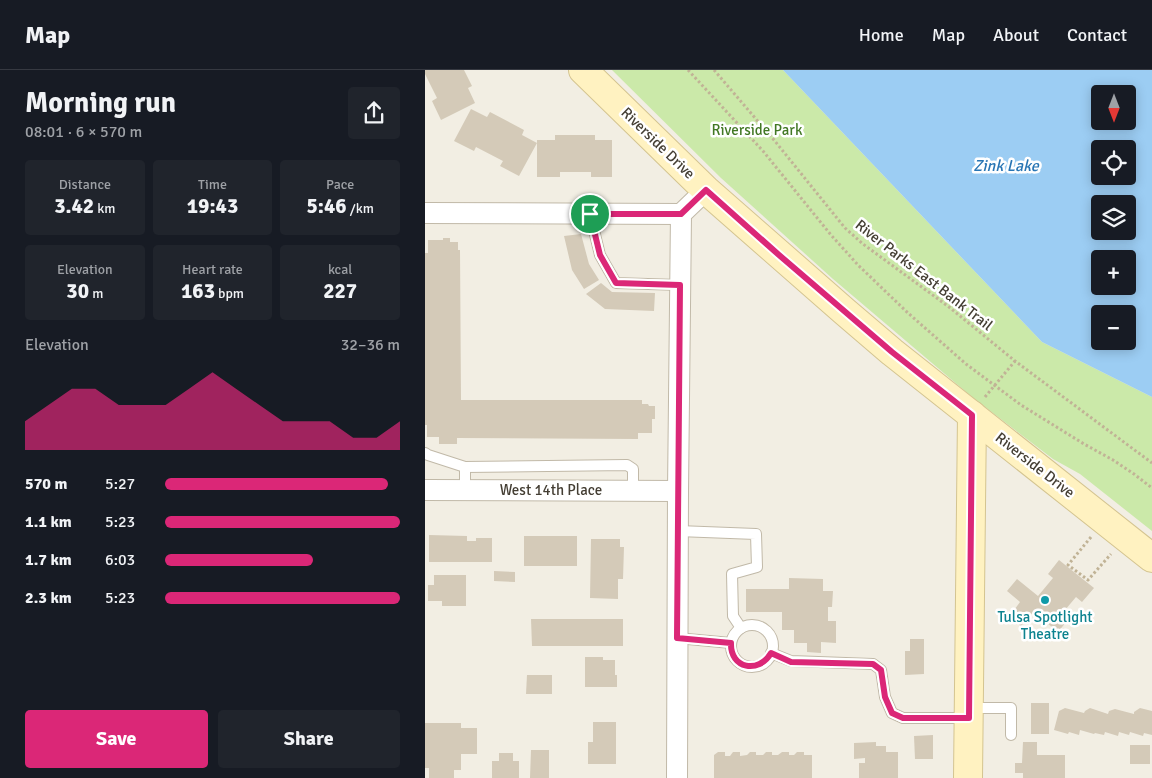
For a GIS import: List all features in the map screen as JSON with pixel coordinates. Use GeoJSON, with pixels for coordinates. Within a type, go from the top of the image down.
{"type":"FeatureCollection","features":[{"type":"Feature","properties":{"kind":"street","name":"Riverside Drive"},"geometry":{"type":"LineString","coordinates":[[583,70],[706,190],[892,352],[1152,558]]}},
{"type":"Feature","properties":{"kind":"street"},"geometry":{"type":"LineString","coordinates":[[425,213],[681,214],[706,190]]}},
{"type":"Feature","properties":{"kind":"street"},"geometry":{"type":"LineString","coordinates":[[677,778],[681,214]]}},
{"type":"Feature","properties":{"kind":"street"},"geometry":{"type":"LineString","coordinates":[[968,778],[972,415]]}},
{"type":"Feature","properties":{"kind":"street","name":"West 14th Place"},"geometry":{"type":"LineString","coordinates":[[425,490],[678,491]]}},
{"type":"Feature","properties":{"kind":"lane"},"geometry":{"type":"LineString","coordinates":[[590,214],[600,255],[616,283],[680,285]]}},
{"type":"Feature","properties":{"kind":"lane"},"geometry":{"type":"LineString","coordinates":[[425,453],[465,467],[627,465],[633,469],[633,491]]}},
{"type":"Feature","properties":{"kind":"lane"},"geometry":{"type":"LineString","coordinates":[[465,467],[465,490]]}},
{"type":"Feature","properties":{"kind":"lane"},"geometry":{"type":"LineString","coordinates":[[678,531],[756,534],[757,567],[732,574],[733,616],[741,628]]}},
{"type":"Feature","properties":{"kind":"lane"},"geometry":{"type":"LineString","coordinates":[[756,625],[768,632],[773,646],[771,653],[762,664],[748,666],[735,659],[731,643],[736,632],[741,628],[756,625]]}},
{"type":"Feature","properties":{"kind":"lane"},"geometry":{"type":"LineString","coordinates":[[677,638],[731,643]]}},
{"type":"Feature","properties":{"kind":"lane"},"geometry":{"type":"LineString","coordinates":[[771,653],[791,662],[873,664],[881,670],[885,697],[892,713],[903,718],[1011,708],[1011,735]]}},
{"type":"Feature","properties":{"kind":"path","name":"River Parks East Bank Trail"},"geometry":{"type":"LineString","coordinates":[[688,70],[763,151],[857,264],[941,344],[1021,405],[1135,474],[1152,488]]}},
{"type":"Feature","properties":{"kind":"path","name":"River Parks East Bank Trail"},"geometry":{"type":"LineString","coordinates":[[714,70],[774,140],[845,228],[863,244],[949,307],[1015,361],[1152,463]]}},
{"type":"Feature","properties":{"kind":"path"},"geometry":{"type":"LineString","coordinates":[[995,386],[1015,361]]}},
{"type":"Feature","properties":{"kind":"path"},"geometry":{"type":"LineString","coordinates":[[1105,520],[1068,565],[1088,580],[1126,537]]}},
{"type":"Feature","properties":{"kind":"green space","name":"Riverside Park"},"geometry":{"type":"Polygon","coordinates":[[[612,70],[783,70],[1042,342],[1152,397],[1152,531],[1080,474],[1053,459],[972,397],[833,279],[721,178],[612,70]]]}},
{"type":"Feature","properties":{"kind":"water","name":"Zink Lake"},"geometry":{"type":"Polygon","coordinates":[[[783,70],[1152,70],[1152,397],[1042,342],[783,70]]]}},
{"type":"Feature","properties":{"kind":"building"},"geometry":{"type":"Polygon","coordinates":[[[425,70],[464,70],[472,86],[468,88],[475,103],[441,120],[432,101],[437,98],[425,74],[425,70]]]}},
{"type":"Feature","properties":{"kind":"building"},"geometry":{"type":"Polygon","coordinates":[[[471,109],[487,117],[490,112],[524,130],[522,135],[537,143],[519,176],[500,166],[503,161],[476,147],[474,151],[454,141],[471,109]]]}},
{"type":"Feature","properties":{"kind":"building"},"geometry":{"type":"Polygon","coordinates":[[[555,135],[595,135],[595,140],[612,140],[612,177],[591,177],[591,172],[560,172],[560,177],[537,177],[537,140],[555,140],[555,135]]]}},
{"type":"Feature","properties":{"kind":"building"},"geometry":{"type":"Polygon","coordinates":[[[581,234],[589,264],[599,280],[584,289],[572,270],[564,236],[581,234]]]}},
{"type":"Feature","properties":{"kind":"building"},"geometry":{"type":"Polygon","coordinates":[[[443,238],[450,238],[450,242],[458,242],[458,250],[460,250],[461,400],[642,400],[642,404],[655,406],[655,419],[652,419],[652,433],[638,433],[638,439],[457,438],[457,444],[439,444],[439,437],[427,437],[427,425],[425,425],[425,253],[428,253],[428,240],[443,240],[443,238]]]}},
{"type":"Feature","properties":{"kind":"building"},"geometry":{"type":"Polygon","coordinates":[[[601,283],[612,292],[655,293],[654,311],[605,309],[586,294],[601,283]]]}},
{"type":"Feature","properties":{"kind":"building"},"geometry":{"type":"Polygon","coordinates":[[[429,535],[467,536],[467,541],[476,541],[476,538],[492,538],[492,562],[429,562],[429,535]]]}},
{"type":"Feature","properties":{"kind":"building"},"geometry":{"type":"Polygon","coordinates":[[[524,536],[577,536],[577,566],[524,566],[524,536]]]}},
{"type":"Feature","properties":{"kind":"building"},"geometry":{"type":"Polygon","coordinates":[[[591,539],[620,539],[620,547],[624,547],[623,579],[618,579],[618,599],[590,598],[591,539]]]}},
{"type":"Feature","properties":{"kind":"building","name":"Tulsa Spotlight Theatre"},"geometry":{"type":"Polygon","coordinates":[[[1059,560],[1094,588],[1082,602],[1076,597],[1060,616],[1067,621],[1053,638],[1047,633],[1052,627],[1033,612],[1021,626],[1009,617],[1020,602],[1007,591],[1017,579],[1038,596],[1053,578],[1048,574],[1059,560]]]}},
{"type":"Feature","properties":{"kind":"building"},"geometry":{"type":"Polygon","coordinates":[[[494,571],[515,572],[515,582],[494,581],[494,571]]]}},
{"type":"Feature","properties":{"kind":"building"},"geometry":{"type":"Polygon","coordinates":[[[434,575],[466,575],[466,606],[442,606],[442,601],[428,601],[428,585],[434,585],[434,575]]]}},
{"type":"Feature","properties":{"kind":"building"},"geometry":{"type":"Polygon","coordinates":[[[789,578],[823,579],[823,591],[833,591],[832,607],[828,607],[828,621],[836,621],[836,643],[821,642],[821,653],[807,652],[807,643],[794,643],[794,630],[782,630],[782,612],[746,612],[746,589],[789,589],[789,578]]]}},
{"type":"Feature","properties":{"kind":"building"},"geometry":{"type":"Polygon","coordinates":[[[531,619],[623,619],[623,646],[532,646],[531,619]]]}},
{"type":"Feature","properties":{"kind":"building"},"geometry":{"type":"Polygon","coordinates":[[[910,639],[924,639],[924,674],[905,675],[905,651],[910,651],[910,639]]]}},
{"type":"Feature","properties":{"kind":"building"},"geometry":{"type":"Polygon","coordinates":[[[585,657],[603,657],[603,660],[615,660],[617,687],[585,687],[585,657]]]}},
{"type":"Feature","properties":{"kind":"building"},"geometry":{"type":"Polygon","coordinates":[[[527,675],[552,675],[552,694],[526,694],[527,675]]]}},
{"type":"Feature","properties":{"kind":"building"},"geometry":{"type":"Polygon","coordinates":[[[1031,703],[1049,703],[1049,734],[1031,734],[1031,703]]]}},
{"type":"Feature","properties":{"kind":"building"},"geometry":{"type":"Polygon","coordinates":[[[1065,708],[1084,713],[1090,708],[1108,714],[1109,711],[1115,709],[1134,714],[1140,708],[1152,711],[1152,735],[1144,733],[1143,736],[1130,732],[1129,735],[1119,732],[1118,736],[1105,732],[1104,735],[1080,730],[1079,735],[1054,730],[1059,711],[1065,708]]]}},
{"type":"Feature","properties":{"kind":"building"},"geometry":{"type":"Polygon","coordinates":[[[593,722],[616,722],[616,764],[588,764],[588,742],[593,742],[593,722]]]}},
{"type":"Feature","properties":{"kind":"building"},"geometry":{"type":"Polygon","coordinates":[[[425,723],[461,723],[461,728],[477,728],[477,754],[461,754],[461,770],[454,770],[454,778],[429,778],[429,768],[425,768],[425,723]]]}},
{"type":"Feature","properties":{"kind":"building"},"geometry":{"type":"Polygon","coordinates":[[[933,735],[933,759],[915,759],[914,736],[933,735]]]}},
{"type":"Feature","properties":{"kind":"building"},"geometry":{"type":"Polygon","coordinates":[[[876,742],[876,746],[886,746],[886,752],[898,752],[898,778],[859,778],[859,763],[865,763],[865,758],[854,759],[854,743],[876,742]]]}},
{"type":"Feature","properties":{"kind":"building"},"geometry":{"type":"Polygon","coordinates":[[[1023,742],[1037,742],[1037,755],[1065,755],[1065,778],[1023,778],[1023,773],[1015,773],[1015,763],[1022,763],[1023,742]]]}},
{"type":"Feature","properties":{"kind":"building"},"geometry":{"type":"Polygon","coordinates":[[[1130,745],[1150,745],[1150,764],[1130,764],[1130,745]]]}},
{"type":"Feature","properties":{"kind":"building"},"geometry":{"type":"Polygon","coordinates":[[[531,750],[549,750],[549,778],[530,778],[531,750]]]}},
{"type":"Feature","properties":{"kind":"building"},"geometry":{"type":"Polygon","coordinates":[[[718,752],[725,752],[725,756],[730,756],[733,752],[740,752],[740,756],[747,755],[750,752],[756,752],[756,755],[763,755],[766,752],[772,752],[772,755],[778,755],[782,752],[789,752],[789,755],[794,755],[797,752],[804,752],[804,755],[812,755],[812,778],[714,778],[714,755],[718,752]]]}},
{"type":"Feature","properties":{"kind":"building"},"geometry":{"type":"Polygon","coordinates":[[[499,753],[513,753],[513,761],[519,761],[519,778],[492,778],[492,761],[499,761],[499,753]]]}},
{"type":"Feature","properties":{"kind":"place","name":"Tulsa Spotlight Theatre"},"geometry":{"type":"Point","coordinates":[1045,600]}},
{"type":"Feature","properties":{"kind":"route"},"geometry":{"type":"LineString","coordinates":[[706,190],[892,352],[972,415],[969,718],[903,718],[892,713],[885,697],[881,670],[873,664],[791,662],[771,653],[762,664],[748,666],[735,659],[731,643],[677,638],[680,285],[616,283],[600,255],[590,214],[681,214],[706,190]]}}]}
